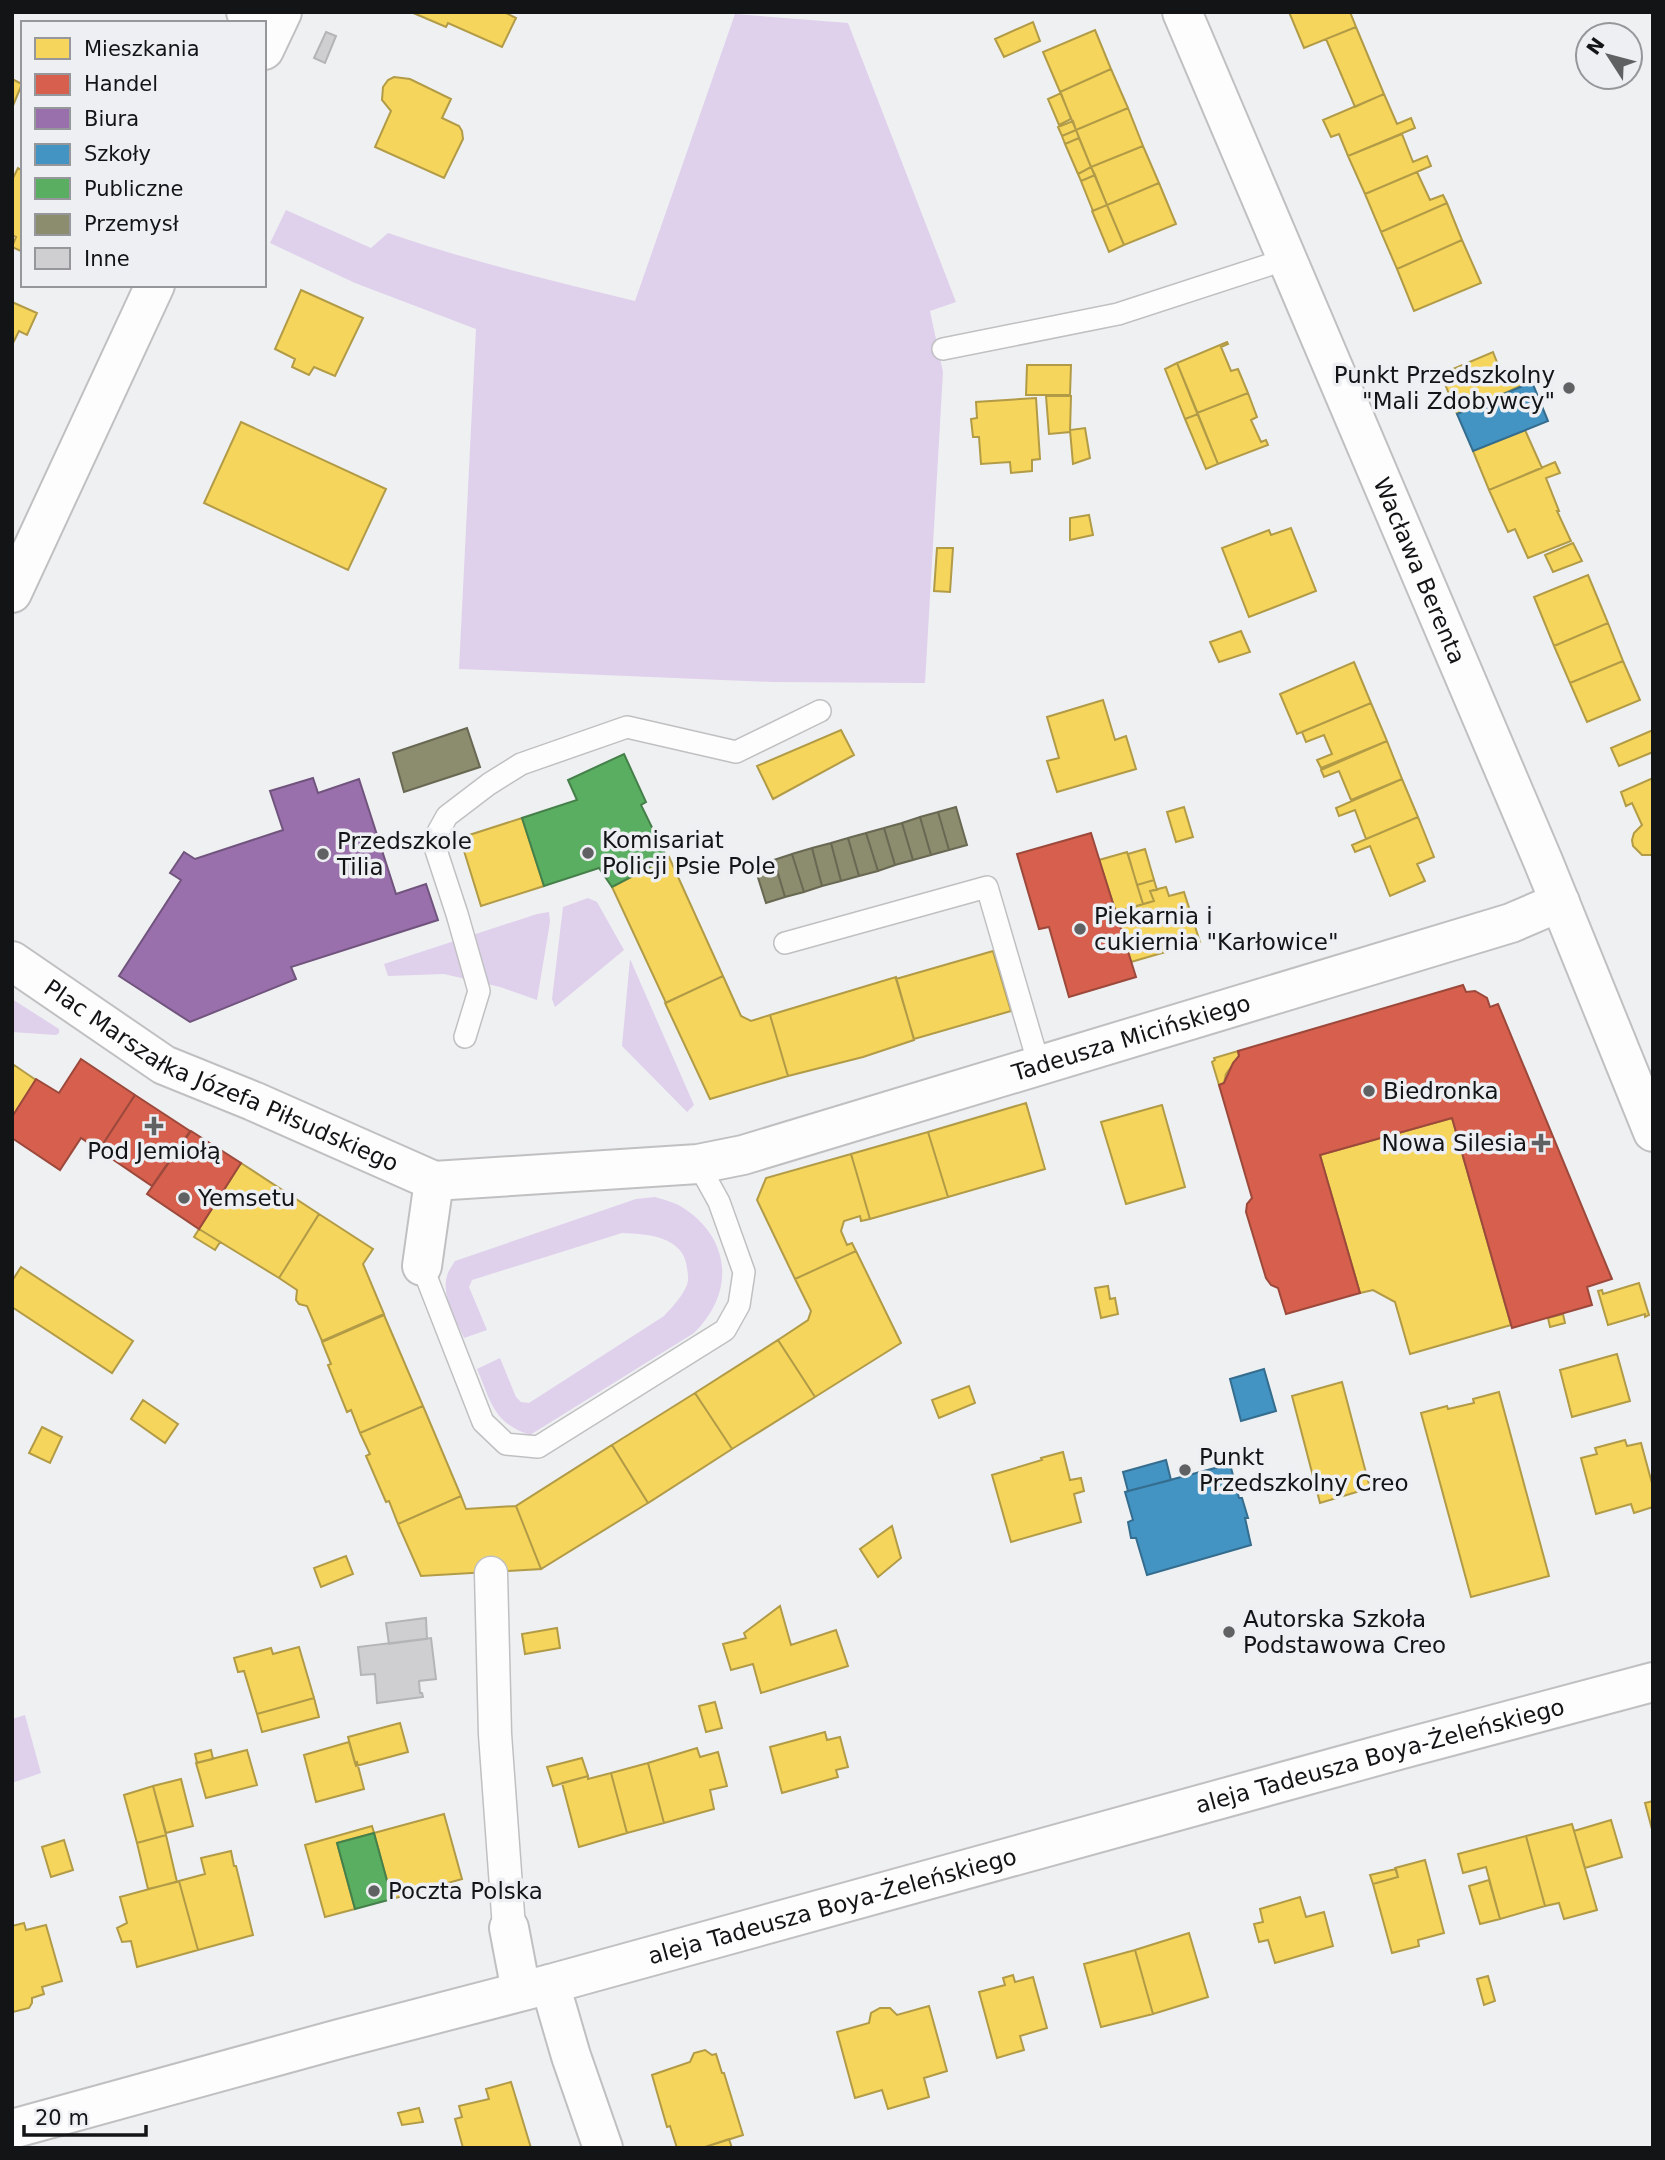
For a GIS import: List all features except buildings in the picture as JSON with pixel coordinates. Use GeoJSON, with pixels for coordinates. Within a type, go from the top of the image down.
{"type":"FeatureCollection","features":[{"type":"Feature","properties":{"kind":"street","name":"Wacława Berenta"},"geometry":{"type":"LineString","coordinates":[[1182,12],[1560,902],[1653,1132]]}},
{"type":"Feature","properties":{"kind":"street"},"geometry":{"type":"LineString","coordinates":[[15,579],[154,287]]}},
{"type":"Feature","properties":{"kind":"street","name":"Tadeusza Micińskiego"},"geometry":{"type":"LineString","coordinates":[[698,1164],[743,1155],[1511,923],[1560,902]]}},
{"type":"Feature","properties":{"kind":"street","name":"Plac Marszałka Józefa Piłsudskiego"},"geometry":{"type":"LineString","coordinates":[[12,961],[164,1065],[434,1181],[698,1164]]}},
{"type":"Feature","properties":{"kind":"street"},"geometry":{"type":"LineString","coordinates":[[422,1266],[434,1181]]}},
{"type":"Feature","properties":{"kind":"street"},"geometry":{"type":"LineString","coordinates":[[491,1573],[495,1734],[509,1928],[571,2056],[603,2148]]}},
{"type":"Feature","properties":{"kind":"street","name":"aleja Tadeusza Boya-Żeleńskiego"},"geometry":{"type":"LineString","coordinates":[[12,2129],[1653,1682]]}},
{"type":"Feature","properties":{"kind":"lane"},"geometry":{"type":"LineString","coordinates":[[943,349],[1118,314],[1287,259]]}},
{"type":"Feature","properties":{"kind":"lane"},"geometry":{"type":"LineString","coordinates":[[465,1037],[479,991],[433,841],[447,816],[521,764],[627,727],[736,751],[820,711]]}},
{"type":"Feature","properties":{"kind":"lane"},"geometry":{"type":"LineString","coordinates":[[785,943],[987,887],[1039,1065]]}},
{"type":"Feature","properties":{"kind":"lane"},"geometry":{"type":"LineString","coordinates":[[422,1266],[483,1422],[506,1444],[538,1447],[725,1329],[739,1305],[744,1272],[719,1202],[698,1164]]}},
{"type":"Feature","properties":{"kind":"shaded area"},"geometry":{"type":"Polygon","coordinates":[[[735,14],[848,23],[956,302],[930,311],[943,372],[925,683],[773,682],[459,669],[476,329],[355,283],[270,243],[286,210],[371,248],[388,233],[480,262],[635,301],[735,14]]]}},
{"type":"Feature","properties":{"kind":"shaded area"},"geometry":{"type":"Polygon","coordinates":[[[588,898],[597,902],[624,950],[555,1007],[552,999],[563,907],[588,898]]]}},
{"type":"Feature","properties":{"kind":"shaded area"},"geometry":{"type":"Polygon","coordinates":[[[549,912],[550,922],[537,1000],[500,987],[444,974],[388,976],[384,964],[549,912]]]}},
{"type":"Feature","properties":{"kind":"shaded area"},"geometry":{"type":"Polygon","coordinates":[[[630,959],[694,1105],[687,1112],[622,1046],[630,959]]]}},
{"type":"Feature","properties":{"kind":"shaded area"},"geometry":{"type":"Polygon","coordinates":[[[12,999],[59,1029],[59,1033],[12,1032],[12,999]]]}},
{"type":"Feature","properties":{"kind":"shaded area"},"geometry":{"type":"Polygon","coordinates":[[[655,1197],[682,1207],[701,1222],[712,1236],[719,1252],[721,1285],[707,1318],[694,1333],[530,1435],[508,1424],[495,1410],[477,1369],[500,1358],[516,1397],[521,1402],[529,1403],[664,1316],[687,1285],[688,1274],[684,1257],[672,1243],[663,1239],[622,1233],[472,1280],[469,1287],[487,1330],[464,1338],[450,1308],[446,1292],[448,1274],[455,1261],[636,1199],[655,1197]]]}},
{"type":"Feature","properties":{"kind":"shaded area"},"geometry":{"type":"Polygon","coordinates":[[[25,1715],[41,1773],[12,1783],[12,1719],[25,1715]]]}},
{"type":"Feature","properties":{"kind":"place","name":"Punkt Przedszkolny \"Mali Zdobywcy\""},"geometry":{"type":"Point","coordinates":[1569,388]}},
{"type":"Feature","properties":{"kind":"place","name":"Komisariat Policji Psie Pole"},"geometry":{"type":"Point","coordinates":[588,853]}},
{"type":"Feature","properties":{"kind":"place","name":"Przedszkole Tilia"},"geometry":{"type":"Point","coordinates":[323,854]}},
{"type":"Feature","properties":{"kind":"place","name":"Piekarnia i cukiernia \"Karłowice\""},"geometry":{"type":"Point","coordinates":[1080,929]}},
{"type":"Feature","properties":{"kind":"place","name":"Biedronka"},"geometry":{"type":"Point","coordinates":[1369,1091]}},
{"type":"Feature","properties":{"kind":"place","name":"Pod Jemiołą"},"geometry":{"type":"Point","coordinates":[154,1126]}},
{"type":"Feature","properties":{"kind":"place","name":"Nowa Silesia"},"geometry":{"type":"Point","coordinates":[1541,1143]}},
{"type":"Feature","properties":{"kind":"place","name":"Yemsetu"},"geometry":{"type":"Point","coordinates":[184,1198]}},
{"type":"Feature","properties":{"kind":"place","name":"Punkt Przedszkolny Creo"},"geometry":{"type":"Point","coordinates":[1185,1470]}},
{"type":"Feature","properties":{"kind":"place","name":"Autorska Szkoła Podstawowa Creo"},"geometry":{"type":"Point","coordinates":[1229,1632]}},
{"type":"Feature","properties":{"kind":"place","name":"Poczta Polska"},"geometry":{"type":"Point","coordinates":[374,1891]}}]}
